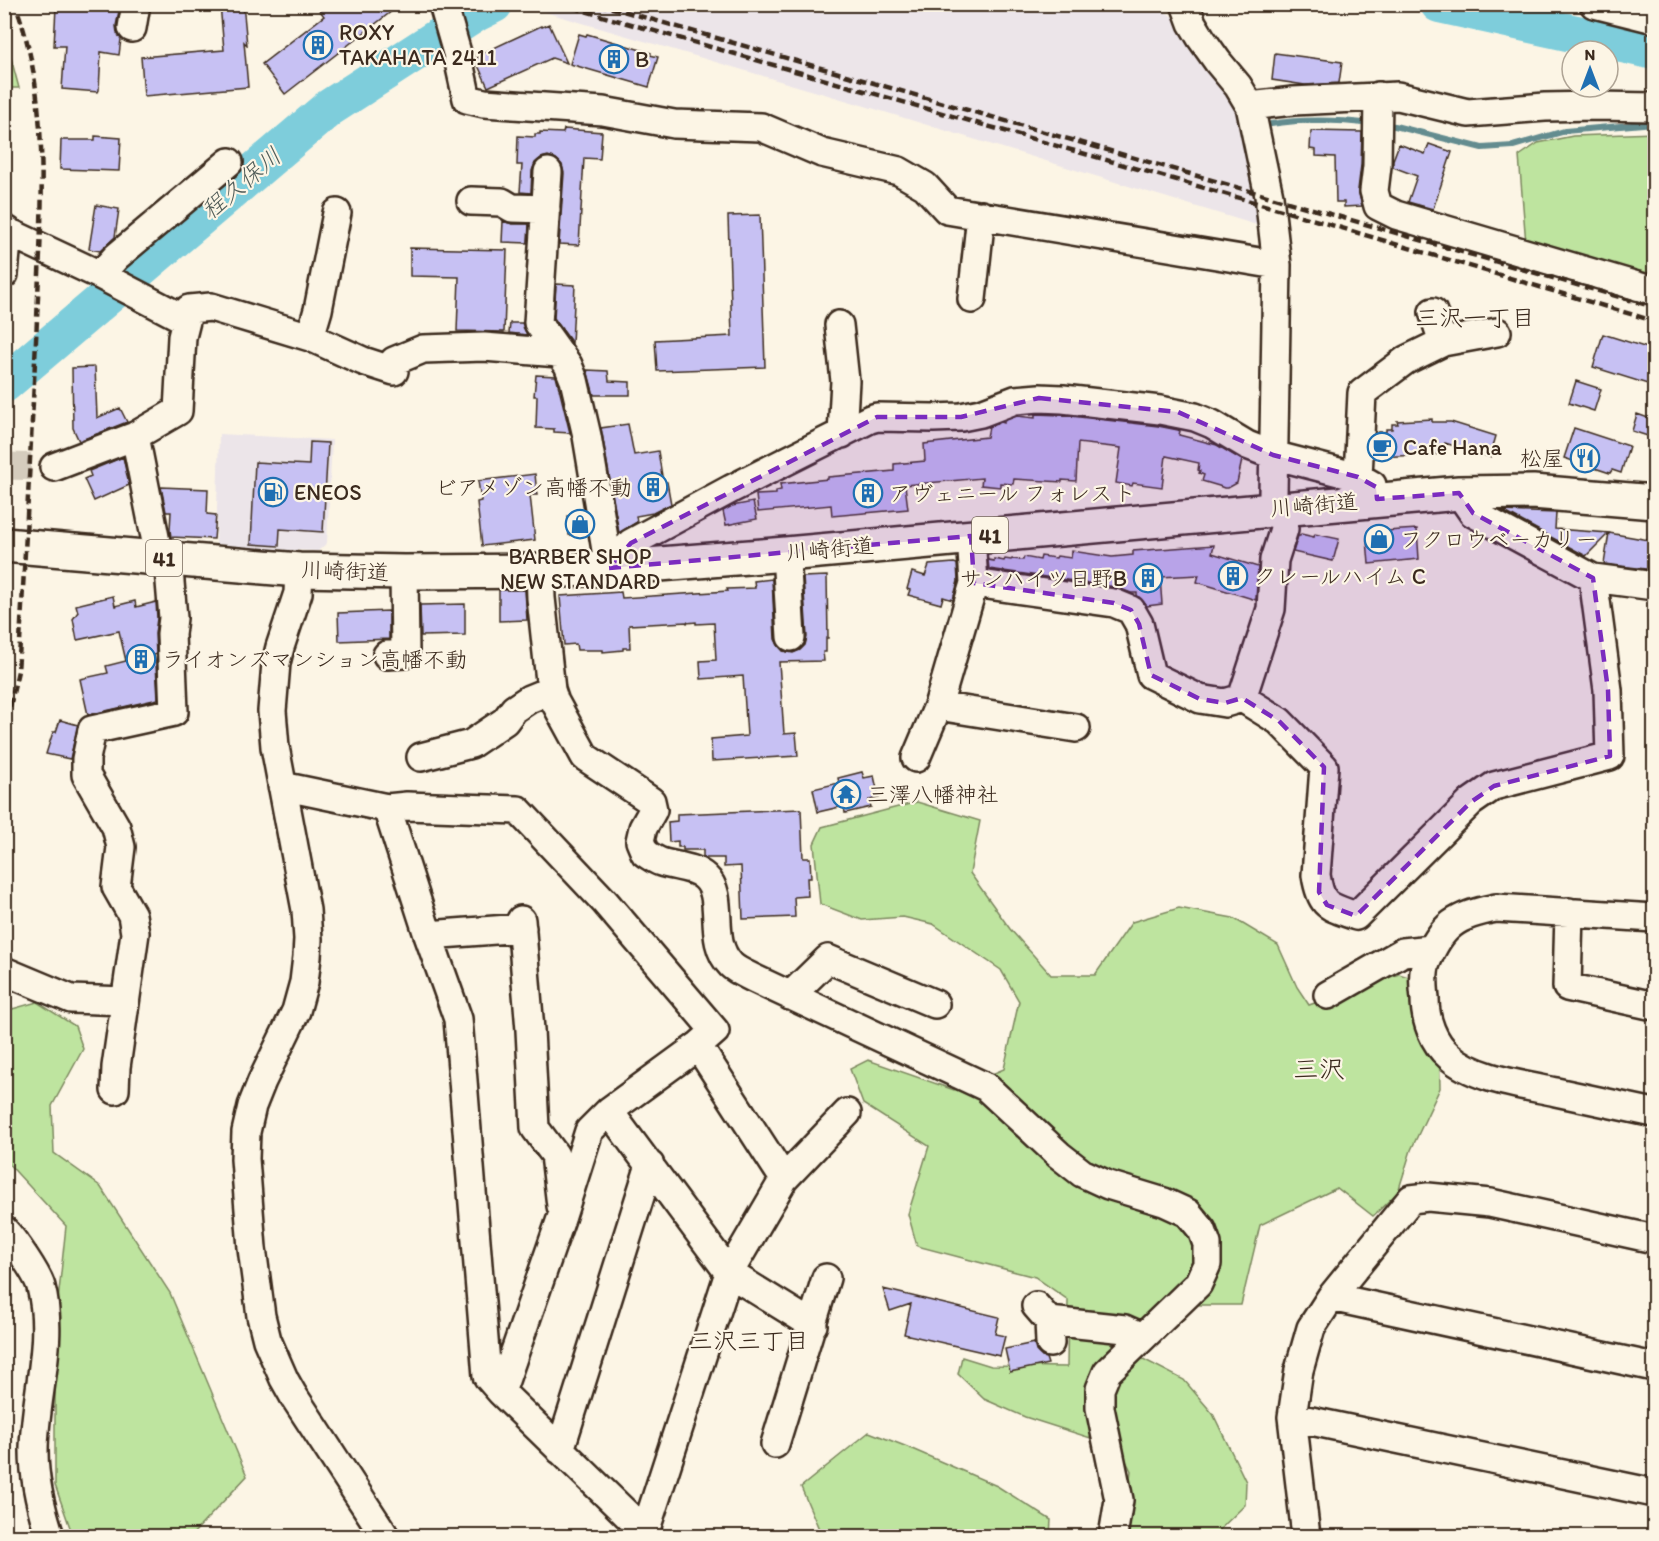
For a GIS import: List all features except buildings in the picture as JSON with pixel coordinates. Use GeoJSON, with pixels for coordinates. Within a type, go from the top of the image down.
{"type":"FeatureCollection","features":[{"type":"Feature","properties":{"kind":"main road","name":"川崎街道"},"geometry":{"type":"LineString","coordinates":[[4,545],[299,570],[540,571],[786,554],[1274,509],[1367,488],[1459,493],[1533,492],[1654,502]]}},
{"type":"Feature","properties":{"kind":"street"},"geometry":{"type":"LineString","coordinates":[[1184,5],[1201,38],[1238,86],[1250,106],[1271,207],[1277,265],[1274,509],[1283,520],[1284,529],[1274,560],[1271,609],[1242,698]]}},
{"type":"Feature","properties":{"kind":"street"},"geometry":{"type":"LineString","coordinates":[[1600,5],[1654,19]]}},
{"type":"Feature","properties":{"kind":"street"},"geometry":{"type":"LineString","coordinates":[[443,6],[467,99],[484,103],[603,111],[674,124],[761,127],[822,153],[899,171],[925,186],[947,210],[1277,265]]}},
{"type":"Feature","properties":{"kind":"street"},"geometry":{"type":"LineString","coordinates":[[1378,96],[1377,166],[1374,192],[1378,206],[1396,215],[1654,291]]}},
{"type":"Feature","properties":{"kind":"street"},"geometry":{"type":"LineString","coordinates":[[1250,106],[1293,101],[1398,96],[1468,113],[1545,107],[1654,107]]}},
{"type":"Feature","properties":{"kind":"street"},"geometry":{"type":"LineString","coordinates":[[100,275],[116,257],[229,162]]}},
{"type":"Feature","properties":{"kind":"street"},"geometry":{"type":"LineString","coordinates":[[548,172],[538,323],[572,372],[587,436],[609,568]]}},
{"type":"Feature","properties":{"kind":"street"},"geometry":{"type":"LineString","coordinates":[[471,201],[502,202],[512,208],[546,209]]}},
{"type":"Feature","properties":{"kind":"street"},"geometry":{"type":"LineString","coordinates":[[310,337],[318,310],[337,213]]}},
{"type":"Feature","properties":{"kind":"street"},"geometry":{"type":"LineString","coordinates":[[972,299],[981,215]]}},
{"type":"Feature","properties":{"kind":"street"},"geometry":{"type":"LineString","coordinates":[[4,274],[6,231],[100,275],[186,320]]}},
{"type":"Feature","properties":{"kind":"street"},"geometry":{"type":"LineString","coordinates":[[54,466],[135,436],[178,411],[182,337],[189,309],[211,307],[310,337],[363,361],[394,366],[423,349],[484,347],[559,353]]}},
{"type":"Feature","properties":{"kind":"street"},"geometry":{"type":"LineString","coordinates":[[1433,312],[1443,342]]}},
{"type":"Feature","properties":{"kind":"street"},"geometry":{"type":"LineString","coordinates":[[839,325],[845,381],[842,434]]}},
{"type":"Feature","properties":{"kind":"street"},"geometry":{"type":"LineString","coordinates":[[609,568],[631,543],[731,489],[870,419],[877,417],[961,417],[981,413],[1015,400],[1063,399],[1178,412],[1212,424],[1247,445],[1367,488],[1362,393],[1406,360],[1443,342],[1497,332]]}},
{"type":"Feature","properties":{"kind":"street"},"geometry":{"type":"LineString","coordinates":[[844,403],[891,418]]}},
{"type":"Feature","properties":{"kind":"street"},"geometry":{"type":"LineString","coordinates":[[115,1090],[116,1067],[135,933],[132,915],[116,887],[121,847],[116,827],[86,776],[86,759],[92,730],[174,712],[169,570],[156,542],[135,436]]}},
{"type":"Feature","properties":{"kind":"street"},"geometry":{"type":"LineString","coordinates":[[1459,493],[1473,513],[1593,578],[1654,586]]}},
{"type":"Feature","properties":{"kind":"street"},"geometry":{"type":"LineString","coordinates":[[916,758],[938,706],[974,583],[971,536]]}},
{"type":"Feature","properties":{"kind":"street"},"geometry":{"type":"LineString","coordinates":[[786,554],[791,637]]}},
{"type":"Feature","properties":{"kind":"street"},"geometry":{"type":"LineString","coordinates":[[299,570],[298,592],[280,647],[273,685],[272,711],[275,747],[306,910],[308,939],[304,982],[296,1011],[252,1106],[246,1132],[246,1182],[261,1316],[267,1340],[284,1379],[385,1536]]}},
{"type":"Feature","properties":{"kind":"street"},"geometry":{"type":"LineString","coordinates":[[540,571],[551,690],[555,702],[585,757],[651,801],[653,810],[643,828],[640,841],[645,853],[659,861],[692,869],[706,878],[715,896],[718,940],[722,953],[732,966],[790,996],[986,1088],[1082,1173],[1108,1185],[1164,1202],[1188,1213],[1202,1230],[1206,1244],[1207,1264],[1198,1284],[1107,1372],[1100,1389],[1100,1408],[1119,1500],[1113,1536]]}},
{"type":"Feature","properties":{"kind":"street"},"geometry":{"type":"LineString","coordinates":[[387,655],[405,654],[404,572]]}},
{"type":"Feature","properties":{"kind":"street"},"geometry":{"type":"LineString","coordinates":[[974,583],[1114,603],[1131,610],[1139,624],[1151,675],[1200,699],[1225,703],[1242,698],[1279,721],[1324,766],[1316,875],[1319,892],[1327,905],[1356,916],[1471,801],[1494,786],[1610,756],[1608,690],[1593,578]]}},
{"type":"Feature","properties":{"kind":"street"},"geometry":{"type":"LineString","coordinates":[[421,757],[471,744],[505,721],[514,709],[529,699],[551,690]]}},
{"type":"Feature","properties":{"kind":"street"},"geometry":{"type":"LineString","coordinates":[[938,706],[1076,728]]}},
{"type":"Feature","properties":{"kind":"street"},"geometry":{"type":"LineString","coordinates":[[282,786],[387,808],[407,806],[518,810],[605,902],[715,1031],[609,1111],[589,1131],[501,1392]]}},
{"type":"Feature","properties":{"kind":"street"},"geometry":{"type":"LineString","coordinates":[[387,808],[428,935],[459,1019],[487,1376],[647,1534],[729,1274],[784,1179],[847,1113]]}},
{"type":"Feature","properties":{"kind":"street"},"geometry":{"type":"LineString","coordinates":[[1654,918],[1496,908],[1475,912],[1456,921],[1442,932],[1424,969],[1425,1014],[1435,1038],[1449,1056],[1470,1071],[1516,1084],[1654,1113]]}},
{"type":"Feature","properties":{"kind":"street"},"geometry":{"type":"LineString","coordinates":[[1569,912],[1567,987],[1654,1006]]}},
{"type":"Feature","properties":{"kind":"street"},"geometry":{"type":"LineString","coordinates":[[428,935],[521,924],[535,1128],[555,1155],[562,1216]]}},
{"type":"Feature","properties":{"kind":"street"},"geometry":{"type":"LineString","coordinates":[[1328,995],[1403,952],[1432,949]]}},
{"type":"Feature","properties":{"kind":"street"},"geometry":{"type":"LineString","coordinates":[[790,996],[828,959],[935,1004]]}},
{"type":"Feature","properties":{"kind":"street"},"geometry":{"type":"LineString","coordinates":[[4,971],[71,999],[125,1001]]}},
{"type":"Feature","properties":{"kind":"street"},"geometry":{"type":"LineString","coordinates":[[698,1046],[784,1179]]}},
{"type":"Feature","properties":{"kind":"street"},"geometry":{"type":"LineString","coordinates":[[609,1111],[729,1274],[813,1325]]}},
{"type":"Feature","properties":{"kind":"street"},"geometry":{"type":"LineString","coordinates":[[560,1450],[650,1165]]}},
{"type":"Feature","properties":{"kind":"street"},"geometry":{"type":"LineString","coordinates":[[1306,1536],[1292,1417],[1299,1370],[1311,1328],[1331,1297],[1411,1200],[1428,1197],[1490,1203],[1654,1239]]}},
{"type":"Feature","properties":{"kind":"street"},"geometry":{"type":"LineString","coordinates":[[4,1230],[13,1239],[41,1286],[45,1345],[34,1450],[36,1484],[50,1536]]}},
{"type":"Feature","properties":{"kind":"street"},"geometry":{"type":"LineString","coordinates":[[776,1444],[826,1278]]}},
{"type":"Feature","properties":{"kind":"street"},"geometry":{"type":"LineString","coordinates":[[1331,1297],[1654,1367]]}},
{"type":"Feature","properties":{"kind":"street"},"geometry":{"type":"LineString","coordinates":[[1045,1324],[1125,1329],[1143,1337]]}},
{"type":"Feature","properties":{"kind":"street"},"geometry":{"type":"LineString","coordinates":[[1292,1417],[1654,1493]]}},
{"type":"Feature","properties":{"kind":"highlighted area"},"geometry":{"type":"Polygon","coordinates":[[[1039,398],[1178,412],[1273,455],[1358,477],[1376,487],[1377,499],[1459,493],[1473,513],[1593,578],[1608,690],[1610,756],[1494,786],[1471,802],[1356,916],[1327,905],[1319,892],[1324,767],[1279,721],[1242,698],[1225,703],[1200,699],[1151,675],[1139,624],[1131,610],[1114,603],[974,583],[971,536],[609,568],[631,543],[877,417],[961,417],[1039,398]]]}},
{"type":"Feature","properties":{"kind":"shaded area"},"geometry":{"type":"Polygon","coordinates":[[[521,5],[1156,5],[1174,18],[1239,111],[1260,226],[855,103],[521,5]]]}},
{"type":"Feature","properties":{"kind":"shaded area","name":"ENEOS"},"geometry":{"type":"Polygon","coordinates":[[[219,434],[332,440],[327,543],[318,551],[216,544],[219,434]]]}},
{"type":"Feature","properties":{"kind":"green space"},"geometry":{"type":"Polygon","coordinates":[[[4,32],[19,88],[5,88],[4,32]]]}},
{"type":"Feature","properties":{"kind":"green space"},"geometry":{"type":"Polygon","coordinates":[[[1654,133],[1654,248],[1648,273],[1526,244],[1519,156],[1538,143],[1573,136],[1654,133]]]}},
{"type":"Feature","properties":{"kind":"green space"},"geometry":{"type":"Polygon","coordinates":[[[917,802],[980,821],[970,873],[1010,929],[1051,975],[1095,975],[1132,922],[1179,908],[1233,918],[1278,945],[1297,987],[1309,1005],[1399,974],[1438,986],[1440,1088],[1411,1150],[1398,1192],[1373,1216],[1337,1188],[1260,1225],[1241,1305],[1201,1305],[1161,1301],[1116,1345],[1184,1380],[1213,1414],[1246,1482],[1245,1505],[1213,1536],[1123,1536],[1131,1471],[1119,1447],[1025,1417],[984,1399],[958,1374],[962,1357],[991,1366],[1067,1367],[1068,1300],[1035,1277],[917,1246],[908,1214],[929,1146],[863,1104],[850,1069],[868,1060],[954,1090],[1004,1069],[1019,1001],[1001,970],[933,924],[903,917],[862,920],[820,904],[814,844],[822,827],[917,802]]]}},
{"type":"Feature","properties":{"kind":"green space"},"geometry":{"type":"Polygon","coordinates":[[[37,1002],[75,1026],[83,1049],[52,1106],[54,1153],[100,1186],[170,1293],[247,1476],[191,1536],[73,1536],[55,1485],[55,1329],[66,1226],[5,1160],[5,1011],[37,1002]]]}},
{"type":"Feature","properties":{"kind":"green space"},"geometry":{"type":"Polygon","coordinates":[[[869,1432],[997,1486],[1051,1520],[1050,1536],[822,1536],[801,1487],[869,1432]]]}},
{"type":"Feature","properties":{"kind":"waterway","name":"程久保川"},"geometry":{"type":"LineString","coordinates":[[4,384],[329,108],[476,13],[494,4]]}},
{"type":"Feature","properties":{"kind":"waterway","name":"程久保川"},"geometry":{"type":"LineString","coordinates":[[1439,4],[1654,51]]}},
{"type":"Feature","properties":{"kind":"waterway"},"geometry":{"type":"LineString","coordinates":[[1271,124],[1296,121],[1372,124]]}},
{"type":"Feature","properties":{"kind":"waterway"},"geometry":{"type":"LineString","coordinates":[[1385,125],[1482,148],[1513,146],[1565,131],[1654,123]]}},
{"type":"Feature","properties":{"kind":"tunnel"},"geometry":{"type":"LineString","coordinates":[[4,466],[54,467]]}},
{"type":"Feature","properties":{"kind":"railway"},"geometry":{"type":"LineString","coordinates":[[4,733],[18,671],[42,201],[35,80],[27,41],[15,4]]}},
{"type":"Feature","properties":{"kind":"railway"},"geometry":{"type":"LineString","coordinates":[[560,4],[1271,207],[1654,321]]}},
{"type":"Feature","properties":{"kind":"railway"},"geometry":{"type":"LineString","coordinates":[[598,4],[1654,307]]}},
{"type":"Feature","properties":{"kind":"place","name":"ROXY TAKAHATA 2411"},"geometry":{"type":"Point","coordinates":[318,45]}},
{"type":"Feature","properties":{"kind":"place","name":"B"},"geometry":{"type":"Point","coordinates":[614,59]}},
{"type":"Feature","properties":{"kind":"place","name":"Cafe Hana"},"geometry":{"type":"Point","coordinates":[1382,447]}},
{"type":"Feature","properties":{"kind":"place","name":"松屋"},"geometry":{"type":"Point","coordinates":[1585,458]}},
{"type":"Feature","properties":{"kind":"place","name":"ビアメゾン高幡不動"},"geometry":{"type":"Point","coordinates":[653,487]}},
{"type":"Feature","properties":{"kind":"place","name":"ENEOS"},"geometry":{"type":"Point","coordinates":[273,492]}},
{"type":"Feature","properties":{"kind":"place","name":"アヴェニール フォレスト"},"geometry":{"type":"Point","coordinates":[868,493]}},
{"type":"Feature","properties":{"kind":"place","name":"BARBER SHOP NEW STANDARD"},"geometry":{"type":"Point","coordinates":[580,524]}},
{"type":"Feature","properties":{"kind":"place","name":"フクロウベーカリー"},"geometry":{"type":"Point","coordinates":[1379,539]}},
{"type":"Feature","properties":{"kind":"place","name":"クレールハイム C"},"geometry":{"type":"Point","coordinates":[1233,576]}},
{"type":"Feature","properties":{"kind":"place","name":"サンハイツ日野B"},"geometry":{"type":"Point","coordinates":[1148,578]}},
{"type":"Feature","properties":{"kind":"place","name":"ライオンズマンション高幡不動"},"geometry":{"type":"Point","coordinates":[141,659]}},
{"type":"Feature","properties":{"kind":"place","name":"三澤八幡神社"},"geometry":{"type":"Point","coordinates":[846,794]}},
{"type":"Feature","properties":{"kind":"district","name":"三沢一丁目"},"geometry":{"type":"Point","coordinates":[1475,317]}},
{"type":"Feature","properties":{"kind":"district","name":"三沢"},"geometry":{"type":"Point","coordinates":[1319,1069]}},
{"type":"Feature","properties":{"kind":"district","name":"三沢三丁目"},"geometry":{"type":"Point","coordinates":[749,1340]}}]}
